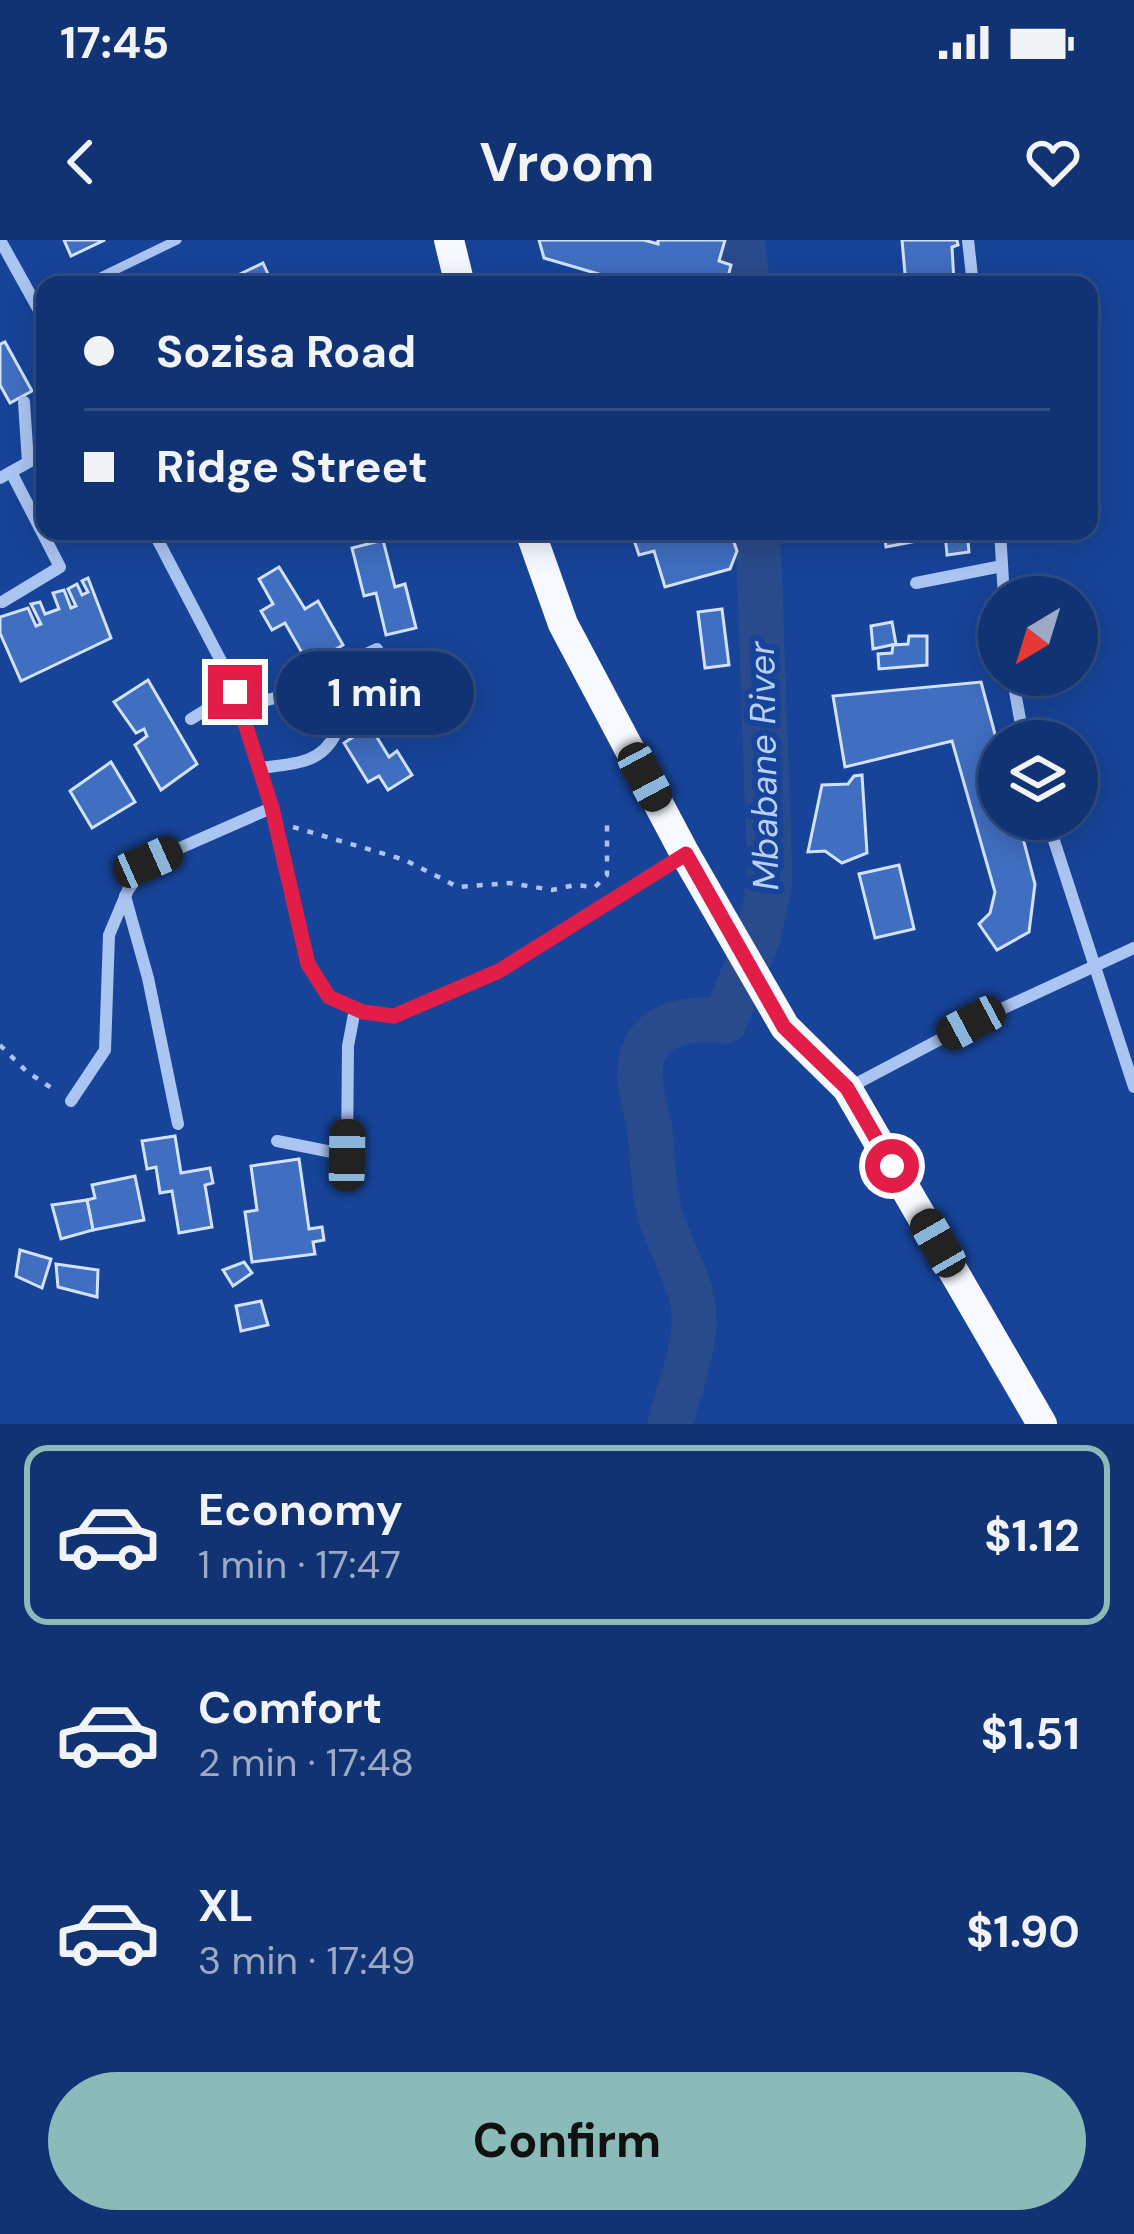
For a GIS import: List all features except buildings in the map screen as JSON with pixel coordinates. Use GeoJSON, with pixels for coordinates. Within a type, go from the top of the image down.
{"type":"FeatureCollection","features":[{"type":"Feature","properties":{"kind":"main road"},"geometry":{"type":"LineString","coordinates":[[449,240],[458,276]]}},
{"type":"Feature","properties":{"kind":"main road"},"geometry":{"type":"LineString","coordinates":[[533,540],[563,624],[784,1027],[847,1088],[1042,1424]]}},
{"type":"Feature","properties":{"kind":"street"},"geometry":{"type":"LineString","coordinates":[[0,240],[36,297]]}},
{"type":"Feature","properties":{"kind":"street"},"geometry":{"type":"LineString","coordinates":[[968,240],[972,276]]}},
{"type":"Feature","properties":{"kind":"street"},"geometry":{"type":"LineString","coordinates":[[24,402],[28,462]]}},
{"type":"Feature","properties":{"kind":"street"},"geometry":{"type":"LineString","coordinates":[[36,458],[6,475],[36,526]]}},
{"type":"Feature","properties":{"kind":"street"},"geometry":{"type":"LineString","coordinates":[[2,602],[60,567],[44,540]]}},
{"type":"Feature","properties":{"kind":"street"},"geometry":{"type":"LineString","coordinates":[[158,540],[237,699],[273,815],[308,964],[329,997],[356,1009],[394,1016],[499,971],[686,854]]}},
{"type":"Feature","properties":{"kind":"street"},"geometry":{"type":"LineString","coordinates":[[1001,540],[1003,576]]}},
{"type":"Feature","properties":{"kind":"street"},"geometry":{"type":"LineString","coordinates":[[916,583],[1002,566]]}},
{"type":"Feature","properties":{"kind":"street"},"geometry":{"type":"LineString","coordinates":[[191,718],[237,699],[275,698],[377,649]]}},
{"type":"Feature","properties":{"kind":"street"},"geometry":{"type":"LineString","coordinates":[[259,767],[303,763],[328,750],[335,733]]}},
{"type":"Feature","properties":{"kind":"street"},"geometry":{"type":"LineString","coordinates":[[71,1101],[105,1050],[109,935],[125,896],[148,862],[273,815]]}},
{"type":"Feature","properties":{"kind":"street"},"geometry":{"type":"LineString","coordinates":[[1054,840],[1134,1087]]}},
{"type":"Feature","properties":{"kind":"street"},"geometry":{"type":"LineString","coordinates":[[125,896],[148,978],[178,1124]]}},
{"type":"Feature","properties":{"kind":"street"},"geometry":{"type":"LineString","coordinates":[[847,1088],[1134,948]]}},
{"type":"Feature","properties":{"kind":"street"},"geometry":{"type":"LineString","coordinates":[[277,1141],[347,1155],[348,1046],[356,1009]]}},
{"type":"Feature","properties":{"kind":"lane"},"geometry":{"type":"LineString","coordinates":[[102,276],[177,240]]}},
{"type":"Feature","properties":{"kind":"path"},"geometry":{"type":"LineString","coordinates":[[273,815],[405,860],[458,886],[510,883],[552,890],[595,887],[608,875],[607,822]]}},
{"type":"Feature","properties":{"kind":"path"},"geometry":{"type":"LineString","coordinates":[[0,1045],[26,1071],[71,1101]]}},
{"type":"Feature","properties":{"kind":"waterway","name":"Mbabane River"},"geometry":{"type":"LineString","coordinates":[[742,240],[747,276]]}},
{"type":"Feature","properties":{"kind":"waterway","name":"Mbabane River"},"geometry":{"type":"LineString","coordinates":[[670,1424],[691,1350],[694,1311],[659,1210],[640,1075],[647,1044],[667,1027],[725,1021],[759,934],[770,881],[758,540]]}},
{"type":"Feature","properties":{"kind":"route"},"geometry":{"type":"LineString","coordinates":[[235,692],[272,808],[308,964],[329,997],[363,1012],[394,1016],[499,971],[686,854],[784,1027],[847,1088],[892,1166]]}}]}
